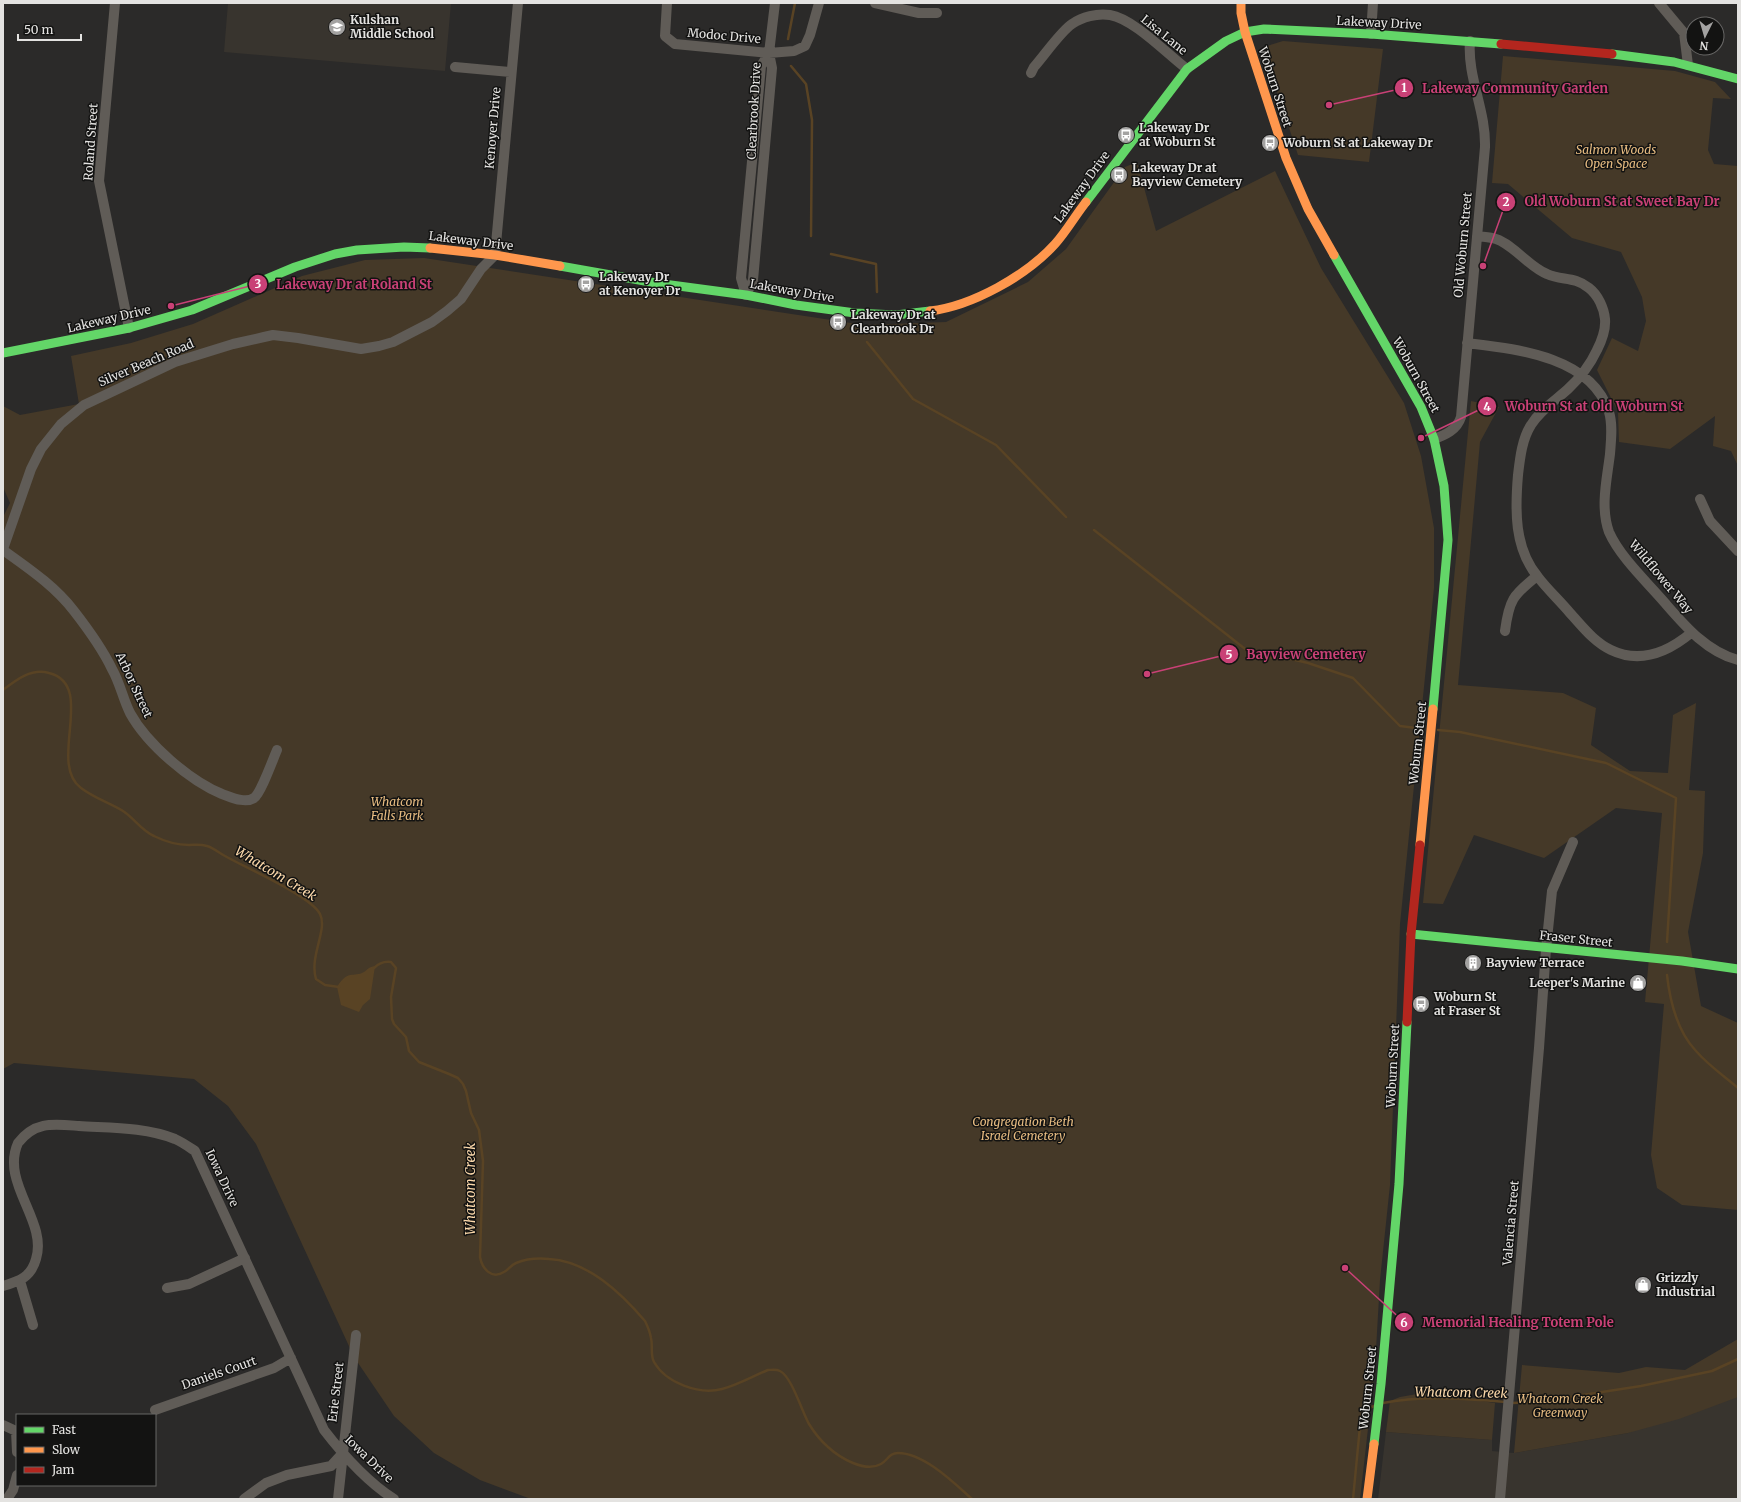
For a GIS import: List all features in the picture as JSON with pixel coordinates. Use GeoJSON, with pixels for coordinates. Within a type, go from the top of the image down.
{"type":"FeatureCollection","features":[{"type":"Feature","properties":{"kind":"main road","name":"Woburn Street"},"geometry":{"type":"LineString","coordinates":[[1241,3],[1241,12],[1245,32],[1286,158],[1308,209],[1421,407],[1434,439],[1444,486],[1448,540],[1411,934],[1399,1184],[1381,1384],[1368,1499]]}},
{"type":"Feature","properties":{"kind":"main road","name":"Lakeway Drive"},"geometry":{"type":"LineString","coordinates":[[3,352],[129,328],[192,310],[295,267],[335,254],[357,250],[411,247],[495,255],[656,283],[746,295],[796,305],[855,314],[896,315],[947,309],[977,298],[1006,283],[1041,257],[1055,244],[1116,161],[1187,70],[1226,41],[1245,32],[1264,29],[1371,34],[1470,41],[1644,57],[1688,65],[1738,79]]}},
{"type":"Feature","properties":{"kind":"main road","name":"Fraser Street"},"geometry":{"type":"LineString","coordinates":[[1411,934],[1546,949],[1682,961],[1738,969]]}},
{"type":"Feature","properties":{"kind":"street","name":"Roland Street"},"geometry":{"type":"LineString","coordinates":[[115,3],[99,181],[129,328]]}},
{"type":"Feature","properties":{"kind":"street","name":"Kenoyer Drive"},"geometry":{"type":"LineString","coordinates":[[495,255],[518,3]]}},
{"type":"Feature","properties":{"kind":"street","name":"Modoc Drive"},"geometry":{"type":"LineString","coordinates":[[668,3],[665,36],[675,44],[769,53]]}},
{"type":"Feature","properties":{"kind":"street","name":"Clearbrook Drive"},"geometry":{"type":"LineString","coordinates":[[746,295],[753,280],[762,194],[772,68],[769,53],[775,3]]}},
{"type":"Feature","properties":{"kind":"street"},"geometry":{"type":"LineString","coordinates":[[769,53],[794,51],[805,46],[810,35],[819,3]]}},
{"type":"Feature","properties":{"kind":"street"},"geometry":{"type":"LineString","coordinates":[[875,3],[919,13],[937,13]]}},
{"type":"Feature","properties":{"kind":"street"},"geometry":{"type":"LineString","coordinates":[[1371,34],[1373,3]]}},
{"type":"Feature","properties":{"kind":"street"},"geometry":{"type":"LineString","coordinates":[[1659,3],[1684,33],[1688,65]]}},
{"type":"Feature","properties":{"kind":"street","name":"Lisa Lane"},"geometry":{"type":"LineString","coordinates":[[1031,72],[1071,24],[1096,14],[1111,15],[1127,22],[1147,36],[1187,70]]}},
{"type":"Feature","properties":{"kind":"street","name":"Old Woburn Street"},"geometry":{"type":"LineString","coordinates":[[1434,439],[1448,433],[1456,427],[1460,420],[1477,236],[1485,135],[1484,123],[1469,54],[1470,41]]}},
{"type":"Feature","properties":{"kind":"street"},"geometry":{"type":"LineString","coordinates":[[455,68],[511,72]]}},
{"type":"Feature","properties":{"kind":"street"},"geometry":{"type":"LineString","coordinates":[[1477,236],[1501,241],[1539,270],[1548,275],[1571,278],[1590,288],[1597,296],[1602,306],[1605,319],[1602,340],[1590,364],[1582,375],[1538,416],[1531,425],[1523,444],[1516,514],[1522,545],[1537,576],[1590,636],[1610,650],[1621,654],[1634,656],[1650,655],[1665,651],[1678,644],[1692,633]]}},
{"type":"Feature","properties":{"kind":"street","name":"Silver Beach Road"},"geometry":{"type":"LineString","coordinates":[[3,550],[41,449],[61,424],[84,405],[175,362],[233,344],[273,335],[361,349],[393,342],[432,322],[447,311],[461,299],[481,269],[495,255]]}},
{"type":"Feature","properties":{"kind":"street","name":"Wildflower Way"},"geometry":{"type":"LineString","coordinates":[[1467,343],[1536,353],[1582,375],[1598,390],[1609,413],[1611,425],[1611,442],[1604,508],[1609,531],[1622,553],[1692,633],[1720,653],[1738,660]]}},
{"type":"Feature","properties":{"kind":"street"},"geometry":{"type":"LineString","coordinates":[[1700,499],[1710,521],[1738,552]]}},
{"type":"Feature","properties":{"kind":"street","name":"Arbor Street"},"geometry":{"type":"LineString","coordinates":[[3,550],[41,578],[74,610],[105,654],[126,704],[139,728],[158,748],[193,778],[213,790],[234,798],[251,800],[258,794],[277,750]]}},
{"type":"Feature","properties":{"kind":"street"},"geometry":{"type":"LineString","coordinates":[[1505,631],[1507,613],[1511,601],[1518,591],[1537,576]]}},
{"type":"Feature","properties":{"kind":"street","name":"Valencia Street"},"geometry":{"type":"LineString","coordinates":[[1500,1499],[1552,891],[1573,842]]}},
{"type":"Feature","properties":{"kind":"street","name":"Iowa Drive"},"geometry":{"type":"LineString","coordinates":[[20,1281],[27,1276],[36,1259],[38,1242],[34,1227],[20,1204],[10,1175],[11,1158],[15,1147],[27,1132],[50,1124],[121,1128],[150,1132],[175,1139],[195,1151],[202,1169],[245,1258],[324,1430],[342,1454],[382,1491],[394,1499]]}},
{"type":"Feature","properties":{"kind":"street"},"geometry":{"type":"LineString","coordinates":[[167,1288],[189,1284],[245,1258]]}},
{"type":"Feature","properties":{"kind":"street"},"geometry":{"type":"LineString","coordinates":[[3,1286],[20,1281],[33,1325]]}},
{"type":"Feature","properties":{"kind":"street","name":"Erie Street"},"geometry":{"type":"LineString","coordinates":[[338,1499],[356,1335]]}},
{"type":"Feature","properties":{"kind":"street","name":"Daniels Court"},"geometry":{"type":"LineString","coordinates":[[155,1410],[274,1368],[291,1358]]}},
{"type":"Feature","properties":{"kind":"street"},"geometry":{"type":"LineString","coordinates":[[3,1425],[16,1430]]}},
{"type":"Feature","properties":{"kind":"street"},"geometry":{"type":"LineString","coordinates":[[244,1499],[266,1483],[287,1475],[331,1466],[342,1454]]}},
{"type":"Feature","properties":{"kind":"street"},"geometry":{"type":"LineString","coordinates":[[8,1499],[13,1490],[16,1479]]}},
{"type":"Feature","properties":{"kind":"shaded area","name":"Kulshan Middle School"},"geometry":{"type":"Polygon","coordinates":[[[228,3],[451,3],[445,71],[224,52],[228,3]]]}},
{"type":"Feature","properties":{"kind":"shaded area"},"geometry":{"type":"Polygon","coordinates":[[[375,966],[370,999],[363,1005],[359,1012],[341,1005],[337,987],[341,981],[347,976],[360,974],[375,966]]]}},
{"type":"Feature","properties":{"kind":"shaded area"},"geometry":{"type":"Polygon","coordinates":[[[1738,1380],[1738,1499],[1378,1499],[1386,1432],[1492,1440],[1492,1451],[1514,1453],[1628,1433],[1738,1380]]]}},
{"type":"Feature","properties":{"kind":"green space"},"geometry":{"type":"Polygon","coordinates":[[[1283,41],[1383,49],[1369,162],[1298,155],[1265,55],[1267,46],[1283,41]]]}},
{"type":"Feature","properties":{"kind":"green space","name":"Salmon Woods Open Space"},"geometry":{"type":"Polygon","coordinates":[[[1503,56],[1675,71],[1715,82],[1731,99],[1713,98],[1708,150],[1714,164],[1738,166],[1738,466],[1731,451],[1713,446],[1715,416],[1670,449],[1619,442],[1618,412],[1597,370],[1612,338],[1638,351],[1646,321],[1642,297],[1621,252],[1572,238],[1508,184],[1492,183],[1503,56]]]}},
{"type":"Feature","properties":{"kind":"green space","name":"Whatcom Falls Park"},"geometry":{"type":"Polygon","coordinates":[[[1137,162],[1156,231],[1275,171],[1321,268],[1404,403],[1421,456],[1434,528],[1434,588],[1400,924],[1390,1185],[1380,1280],[1375,1367],[1360,1499],[531,1499],[480,1480],[434,1453],[394,1416],[354,1357],[256,1144],[228,1106],[194,1079],[14,1063],[3,1069],[3,517],[10,503],[3,487],[3,406],[20,415],[79,404],[71,356],[131,343],[193,324],[302,276],[365,260],[424,258],[864,325],[946,322],[1028,282],[1066,249],[1125,167],[1137,162]]]}},
{"type":"Feature","properties":{"kind":"green space"},"geometry":{"type":"Polygon","coordinates":[[[1471,401],[1499,407],[1480,442],[1458,685],[1563,693],[1596,708],[1591,745],[1630,771],[1668,773],[1673,715],[1696,703],[1689,790],[1705,791],[1703,853],[1688,932],[1701,1006],[1738,1023],[1738,1210],[1682,1205],[1657,1188],[1651,1155],[1664,1004],[1645,1002],[1662,813],[1616,808],[1544,858],[1474,835],[1443,904],[1423,903],[1471,401]]]}},
{"type":"Feature","properties":{"kind":"green space","name":"Whatcom Creek Greenway"},"geometry":{"type":"Polygon","coordinates":[[[1738,1339],[1738,1397],[1679,1419],[1628,1433],[1514,1453],[1522,1365],[1619,1373],[1646,1367],[1685,1370],[1738,1339]]]}},
{"type":"Feature","properties":{"kind":"green space","name":"Whatcom Creek Greenway"},"geometry":{"type":"Polygon","coordinates":[[[1423,1393],[1495,1403],[1492,1440],[1386,1432],[1390,1401],[1400,1397],[1423,1393]]]}},
{"type":"Feature","properties":{"kind":"waterway"},"geometry":{"type":"LineString","coordinates":[[788,39],[795,3]]}},
{"type":"Feature","properties":{"kind":"waterway"},"geometry":{"type":"LineString","coordinates":[[791,66],[806,84],[812,120],[811,236]]}},
{"type":"Feature","properties":{"kind":"waterway"},"geometry":{"type":"LineString","coordinates":[[831,254],[876,264],[877,292]]}},
{"type":"Feature","properties":{"kind":"waterway"},"geometry":{"type":"LineString","coordinates":[[867,342],[913,399],[996,445],[1066,517]]}},
{"type":"Feature","properties":{"kind":"waterway"},"geometry":{"type":"LineString","coordinates":[[1094,530],[1254,656],[1272,658]]}},
{"type":"Feature","properties":{"kind":"waterway"},"geometry":{"type":"LineString","coordinates":[[1291,659],[1353,678],[1400,726],[1416,728]]}},
{"type":"Feature","properties":{"kind":"waterway","name":"Whatcom Creek"},"geometry":{"type":"LineString","coordinates":[[3,690],[13,682],[36,672],[49,673],[63,680],[69,693],[71,708],[68,761],[72,776],[81,788],[91,795],[123,811],[145,831],[154,836],[166,841],[184,845],[202,845],[210,847],[276,882],[304,899],[314,907],[320,914],[322,920],[322,928],[316,953],[314,970],[316,979],[325,985],[339,987]]}},
{"type":"Feature","properties":{"kind":"waterway"},"geometry":{"type":"LineString","coordinates":[[1438,730],[1460,732],[1606,763],[1676,798],[1667,942]]}},
{"type":"Feature","properties":{"kind":"waterway","name":"Whatcom Creek"},"geometry":{"type":"LineString","coordinates":[[374,968],[382,963],[388,962],[391,962],[396,968],[391,997],[392,1019],[394,1024],[406,1037],[409,1051],[419,1062],[458,1078],[466,1091],[471,1113],[479,1130],[483,1161],[480,1257],[485,1269],[488,1272],[495,1275],[499,1274],[516,1263],[536,1259],[563,1261],[590,1272],[603,1280],[636,1310],[645,1321],[651,1336],[652,1356],[654,1362],[666,1376],[684,1386],[694,1389],[713,1390],[734,1385],[768,1370],[778,1370],[789,1380],[806,1419],[813,1430],[825,1445],[839,1456],[853,1463],[868,1467],[881,1464],[895,1453],[908,1454],[928,1463],[938,1470],[972,1499]]}},
{"type":"Feature","properties":{"kind":"waterway"},"geometry":{"type":"LineString","coordinates":[[1667,975],[1672,1006],[1679,1025],[1689,1043],[1711,1066],[1738,1088]]}},
{"type":"Feature","properties":{"kind":"waterway","name":"Whatcom Creek"},"geometry":{"type":"LineString","coordinates":[[1511,1403],[1550,1402],[1576,1396],[1641,1386],[1712,1371],[1738,1359]]}},
{"type":"Feature","properties":{"kind":"waterway","name":"Whatcom Creek"},"geometry":{"type":"LineString","coordinates":[[1383,1403],[1429,1398],[1506,1402]]}},
{"type":"Feature","properties":{"kind":"waterway","name":"Whatcom Creek"},"geometry":{"type":"LineString","coordinates":[[1353,1499],[1361,1416],[1365,1410],[1374,1406]]}},
{"type":"Feature","properties":{"kind":"traffic: fast"},"geometry":{"type":"LineString","coordinates":[[1086,202],[1187,69],[1226,41],[1245,32],[1264,29],[1371,34],[1501,44]]}},
{"type":"Feature","properties":{"kind":"traffic: fast"},"geometry":{"type":"LineString","coordinates":[[1612,54],[1674,62],[1738,79]]}},
{"type":"Feature","properties":{"kind":"traffic: fast"},"geometry":{"type":"LineString","coordinates":[[3,353],[129,328],[192,310],[295,267],[335,254],[357,250],[404,247],[430,248]]}},
{"type":"Feature","properties":{"kind":"traffic: fast"},"geometry":{"type":"LineString","coordinates":[[1334,255],[1421,407],[1434,439],[1444,486],[1448,540],[1433,709]]}},
{"type":"Feature","properties":{"kind":"traffic: fast"},"geometry":{"type":"LineString","coordinates":[[560,266],[656,283],[746,295],[796,305],[855,313],[896,315],[930,311]]}},
{"type":"Feature","properties":{"kind":"traffic: fast"},"geometry":{"type":"LineString","coordinates":[[1411,934],[1682,961],[1738,969]]}},
{"type":"Feature","properties":{"kind":"traffic: fast"},"geometry":{"type":"LineString","coordinates":[[1374,1444],[1381,1384],[1399,1184],[1407,1022]]}},
{"type":"Feature","properties":{"kind":"traffic: slow"},"geometry":{"type":"LineString","coordinates":[[1241,3],[1241,13],[1245,32],[1286,158],[1308,209],[1334,255]]}},
{"type":"Feature","properties":{"kind":"traffic: slow"},"geometry":{"type":"LineString","coordinates":[[930,311],[963,303],[997,288],[1014,278],[1043,256],[1055,244],[1086,202]]}},
{"type":"Feature","properties":{"kind":"traffic: slow"},"geometry":{"type":"LineString","coordinates":[[430,248],[495,255],[560,266]]}},
{"type":"Feature","properties":{"kind":"traffic: slow"},"geometry":{"type":"LineString","coordinates":[[1420,845],[1433,709]]}},
{"type":"Feature","properties":{"kind":"traffic: slow"},"geometry":{"type":"LineString","coordinates":[[1367,1499],[1374,1444]]}},
{"type":"Feature","properties":{"kind":"traffic: jam"},"geometry":{"type":"LineString","coordinates":[[1501,44],[1612,54]]}},
{"type":"Feature","properties":{"kind":"traffic: jam"},"geometry":{"type":"LineString","coordinates":[[1407,1022],[1411,934],[1420,845]]}},
{"type":"Feature","properties":{"kind":"place","name":"Kulshan Middle School"},"geometry":{"type":"Point","coordinates":[337,27]}},
{"type":"Feature","properties":{"kind":"place","name":"Lakeway Community Garden"},"geometry":{"type":"Point","coordinates":[1329,105]}},
{"type":"Feature","properties":{"kind":"place","name":"Lakeway Dr at Woburn St"},"geometry":{"type":"Point","coordinates":[1126,135]}},
{"type":"Feature","properties":{"kind":"place","name":"Woburn St at Lakeway Dr"},"geometry":{"type":"Point","coordinates":[1270,143]}},
{"type":"Feature","properties":{"kind":"place","name":"Lakeway Dr at Bayview Cemetery"},"geometry":{"type":"Point","coordinates":[1119,175]}},
{"type":"Feature","properties":{"kind":"place","name":"Old Woburn St at Sweet Bay Dr"},"geometry":{"type":"Point","coordinates":[1483,266]}},
{"type":"Feature","properties":{"kind":"place","name":"Lakeway Dr at Kenoyer Dr"},"geometry":{"type":"Point","coordinates":[586,284]}},
{"type":"Feature","properties":{"kind":"place","name":"Lakeway Dr at Roland St"},"geometry":{"type":"Point","coordinates":[171,306]}},
{"type":"Feature","properties":{"kind":"place","name":"Lakeway Dr at Clearbrook Dr"},"geometry":{"type":"Point","coordinates":[838,322]}},
{"type":"Feature","properties":{"kind":"place","name":"Woburn St at Old Woburn St"},"geometry":{"type":"Point","coordinates":[1421,438]}},
{"type":"Feature","properties":{"kind":"place","name":"Bayview Cemetery"},"geometry":{"type":"Point","coordinates":[1147,674]}},
{"type":"Feature","properties":{"kind":"place","name":"Bayview Terrace"},"geometry":{"type":"Point","coordinates":[1473,963]}},
{"type":"Feature","properties":{"kind":"place","name":"Leeper's Marine"},"geometry":{"type":"Point","coordinates":[1638,983]}},
{"type":"Feature","properties":{"kind":"place","name":"Woburn St at Fraser St"},"geometry":{"type":"Point","coordinates":[1421,1004]}},
{"type":"Feature","properties":{"kind":"place","name":"Memorial Healing Totem Pole"},"geometry":{"type":"Point","coordinates":[1345,1268]}},
{"type":"Feature","properties":{"kind":"place","name":"Grizzly Industrial"},"geometry":{"type":"Point","coordinates":[1643,1285]}},
{"type":"Feature","properties":{"kind":"park label","name":"Congregation Beth Israel Cemetery"},"geometry":{"type":"Point","coordinates":[1023,1129]}}]}
